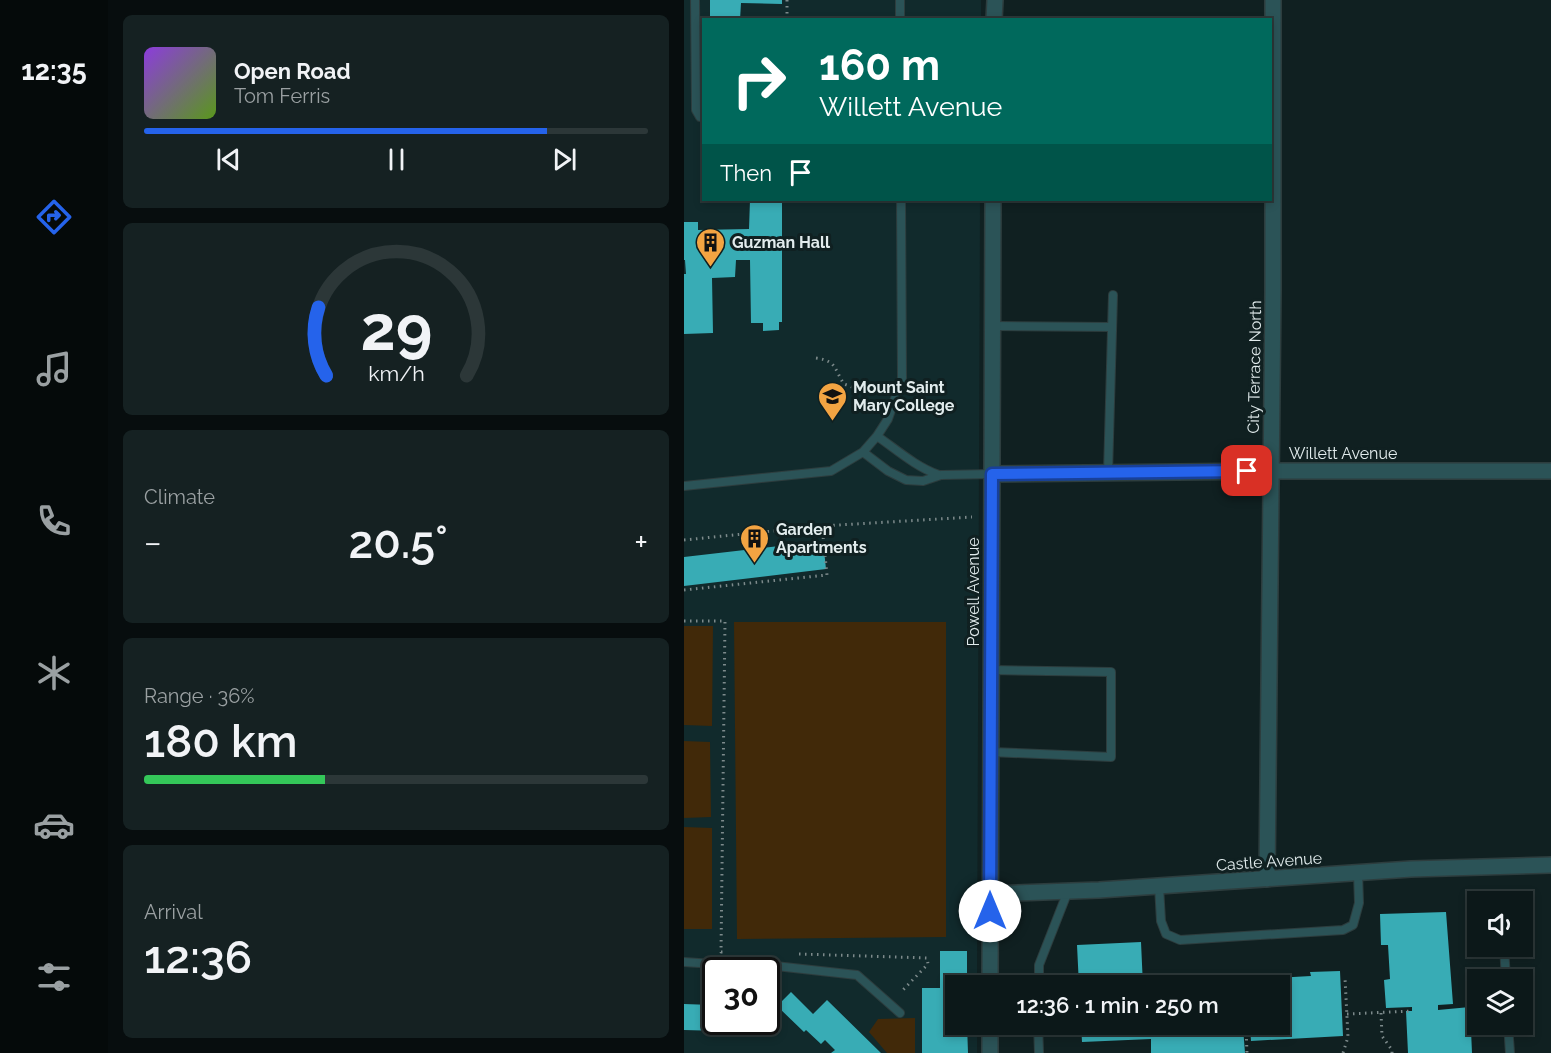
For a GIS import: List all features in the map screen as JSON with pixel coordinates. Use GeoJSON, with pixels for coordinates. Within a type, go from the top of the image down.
{"type":"FeatureCollection","features":[{"type":"Feature","properties":{"kind":"street"},"geometry":{"type":"LineString","coordinates":[[994,18],[995,0]]}},
{"type":"Feature","properties":{"kind":"street","name":"City Terrace North"},"geometry":{"type":"LineString","coordinates":[[1267,879],[1273,291],[1273,0]]}},
{"type":"Feature","properties":{"kind":"street","name":"Powell Avenue"},"geometry":{"type":"LineString","coordinates":[[990,975],[993,201]]}},
{"type":"Feature","properties":{"kind":"street","name":"Willett Avenue"},"geometry":{"type":"LineString","coordinates":[[992,474],[1551,471]]}},
{"type":"Feature","properties":{"kind":"street","name":"Castle Avenue"},"geometry":{"type":"LineString","coordinates":[[990,894],[1159,886],[1411,869],[1551,866]]}},
{"type":"Feature","properties":{"kind":"street"},"geometry":{"type":"LineString","coordinates":[[990,1035],[990,1053]]}},
{"type":"Feature","properties":{"kind":"lane"},"geometry":{"type":"LineString","coordinates":[[695,0],[700,69],[696,110],[702,117]]}},
{"type":"Feature","properties":{"kind":"lane"},"geometry":{"type":"LineString","coordinates":[[900,0],[900,18]]}},
{"type":"Feature","properties":{"kind":"lane"},"geometry":{"type":"LineString","coordinates":[[684,486],[831,471],[863,453],[877,436],[888,418],[902,378],[901,201]]}},
{"type":"Feature","properties":{"kind":"lane"},"geometry":{"type":"LineString","coordinates":[[1108,472],[1113,295]]}},
{"type":"Feature","properties":{"kind":"lane"},"geometry":{"type":"LineString","coordinates":[[993,326],[1112,327]]}},
{"type":"Feature","properties":{"kind":"lane"},"geometry":{"type":"LineString","coordinates":[[877,436],[917,465],[941,475]]}},
{"type":"Feature","properties":{"kind":"lane"},"geometry":{"type":"LineString","coordinates":[[863,453],[888,471],[906,480],[923,480],[941,475],[992,474]]}},
{"type":"Feature","properties":{"kind":"lane"},"geometry":{"type":"LineString","coordinates":[[991,670],[1111,672],[1111,757],[991,752]]}},
{"type":"Feature","properties":{"kind":"lane"},"geometry":{"type":"LineString","coordinates":[[1159,886],[1163,928],[1166,934],[1180,939],[1343,930],[1353,925],[1359,903],[1358,873]]}},
{"type":"Feature","properties":{"kind":"lane"},"geometry":{"type":"LineString","coordinates":[[1039,975],[1039,965],[1068,891]]}},
{"type":"Feature","properties":{"kind":"lane"},"geometry":{"type":"LineString","coordinates":[[684,962],[728,965],[758,964],[857,975],[900,1013]]}},
{"type":"Feature","properties":{"kind":"lane"},"geometry":{"type":"LineString","coordinates":[[1038,1035],[1039,1053]]}},
{"type":"Feature","properties":{"kind":"lane"},"geometry":{"type":"LineString","coordinates":[[1509,1035],[1510,1053]]}},
{"type":"Feature","properties":{"kind":"path"},"geometry":{"type":"LineString","coordinates":[[787,0],[788,18]]}},
{"type":"Feature","properties":{"kind":"path"},"geometry":{"type":"LineString","coordinates":[[816,357],[833,363],[844,384],[871,391]]}},
{"type":"Feature","properties":{"kind":"path"},"geometry":{"type":"LineString","coordinates":[[684,540],[822,526],[972,517]]}},
{"type":"Feature","properties":{"kind":"path"},"geometry":{"type":"LineString","coordinates":[[684,590],[827,575],[822,526]]}},
{"type":"Feature","properties":{"kind":"path"},"geometry":{"type":"LineString","coordinates":[[684,621],[725,621],[722,952]]}},
{"type":"Feature","properties":{"kind":"path"},"geometry":{"type":"LineString","coordinates":[[1343,1053],[1348,1036],[1345,978]]}},
{"type":"Feature","properties":{"kind":"path"},"geometry":{"type":"LineString","coordinates":[[1347,1014],[1412,1011]]}},
{"type":"Feature","properties":{"kind":"path"},"geometry":{"type":"LineString","coordinates":[[1381,1012],[1382,1036],[1392,1053]]}},
{"type":"Feature","properties":{"kind":"path"},"geometry":{"type":"LineString","coordinates":[[1246,1035],[1247,1053]]}},
{"type":"Feature","properties":{"kind":"shaded area","name":"Mount Saint Mary College"},"geometry":{"type":"Polygon","coordinates":[[[684,0],[981,0],[981,18],[702,18],[702,201],[980,201],[977,975],[945,975],[945,1035],[977,1035],[977,1053],[684,1053],[684,0]]]}},
{"type":"Feature","properties":{"kind":"shaded area"},"geometry":{"type":"Polygon","coordinates":[[[734,622],[946,622],[946,937],[737,939],[734,622]]]}},
{"type":"Feature","properties":{"kind":"shaded area"},"geometry":{"type":"Polygon","coordinates":[[[684,626],[713,626],[712,726],[684,725],[684,626]]]}},
{"type":"Feature","properties":{"kind":"shaded area"},"geometry":{"type":"Polygon","coordinates":[[[684,741],[710,742],[711,817],[684,818],[684,741]]]}},
{"type":"Feature","properties":{"kind":"shaded area"},"geometry":{"type":"Polygon","coordinates":[[[684,827],[712,828],[712,929],[684,929],[684,827]]]}},
{"type":"Feature","properties":{"kind":"shaded area"},"geometry":{"type":"Polygon","coordinates":[[[915,1018],[915,1053],[887,1053],[869,1032],[878,1019],[915,1018]]]}},
{"type":"Feature","properties":{"kind":"building"},"geometry":{"type":"Polygon","coordinates":[[[710,0],[782,0],[782,4],[741,3],[740,18],[710,18],[710,0]]]}},
{"type":"Feature","properties":{"kind":"building","name":"Guzman Hall"},"geometry":{"type":"Polygon","coordinates":[[[750,201],[782,201],[782,322],[779,322],[779,330],[763,331],[763,323],[751,323],[750,260],[736,260],[735,277],[712,278],[713,333],[684,334],[684,274],[686,274],[684,222],[698,222],[698,230],[749,229],[750,201]]]}},
{"type":"Feature","properties":{"kind":"building","name":"Garden Apartments"},"geometry":{"type":"Polygon","coordinates":[[[823,541],[826,569],[684,586],[684,557],[823,541]]]}},
{"type":"Feature","properties":{"kind":"building"},"geometry":{"type":"Polygon","coordinates":[[[1446,912],[1453,1004],[1438,1005],[1438,1010],[1467,1007],[1467,1035],[1471,1035],[1472,1053],[1408,1053],[1406,1011],[1412,1011],[1412,1007],[1386,1008],[1384,980],[1390,979],[1388,945],[1381,945],[1380,914],[1446,912]]]}},
{"type":"Feature","properties":{"kind":"building"},"geometry":{"type":"Polygon","coordinates":[[[1141,942],[1142,975],[1078,975],[1077,945],[1141,942]]]}},
{"type":"Feature","properties":{"kind":"building"},"geometry":{"type":"Polygon","coordinates":[[[940,951],[967,951],[967,975],[945,975],[945,1035],[967,1035],[968,1053],[922,1053],[922,988],[940,988],[940,951]]]}},
{"type":"Feature","properties":{"kind":"building"},"geometry":{"type":"Polygon","coordinates":[[[1340,971],[1343,1036],[1251,1041],[1251,1035],[1290,1035],[1290,977],[1311,976],[1310,972],[1340,971]]]}},
{"type":"Feature","properties":{"kind":"building"},"geometry":{"type":"Polygon","coordinates":[[[791,992],[813,1014],[827,1000],[881,1053],[831,1053],[835,1050],[825,1040],[821,1044],[806,1030],[804,1032],[780,1009],[780,1003],[791,992]]]}},
{"type":"Feature","properties":{"kind":"building"},"geometry":{"type":"Polygon","coordinates":[[[684,1004],[702,1005],[702,1030],[684,1030],[684,1004]]]}},
{"type":"Feature","properties":{"kind":"building"},"geometry":{"type":"Polygon","coordinates":[[[1082,1035],[1244,1035],[1245,1053],[1151,1053],[1151,1039],[1082,1042],[1082,1035]]]}},
{"type":"Feature","properties":{"kind":"place","name":"Guzman Hall"},"geometry":{"type":"Point","coordinates":[711,268]}},
{"type":"Feature","properties":{"kind":"place","name":"Mount Saint Mary College"},"geometry":{"type":"Point","coordinates":[832,422]}},
{"type":"Feature","properties":{"kind":"place","name":"Garden Apartments"},"geometry":{"type":"Point","coordinates":[755,564]}},
{"type":"Feature","properties":{"kind":"route"},"geometry":{"type":"LineString","coordinates":[[990,911],[992,474],[1247,471]]}}]}
